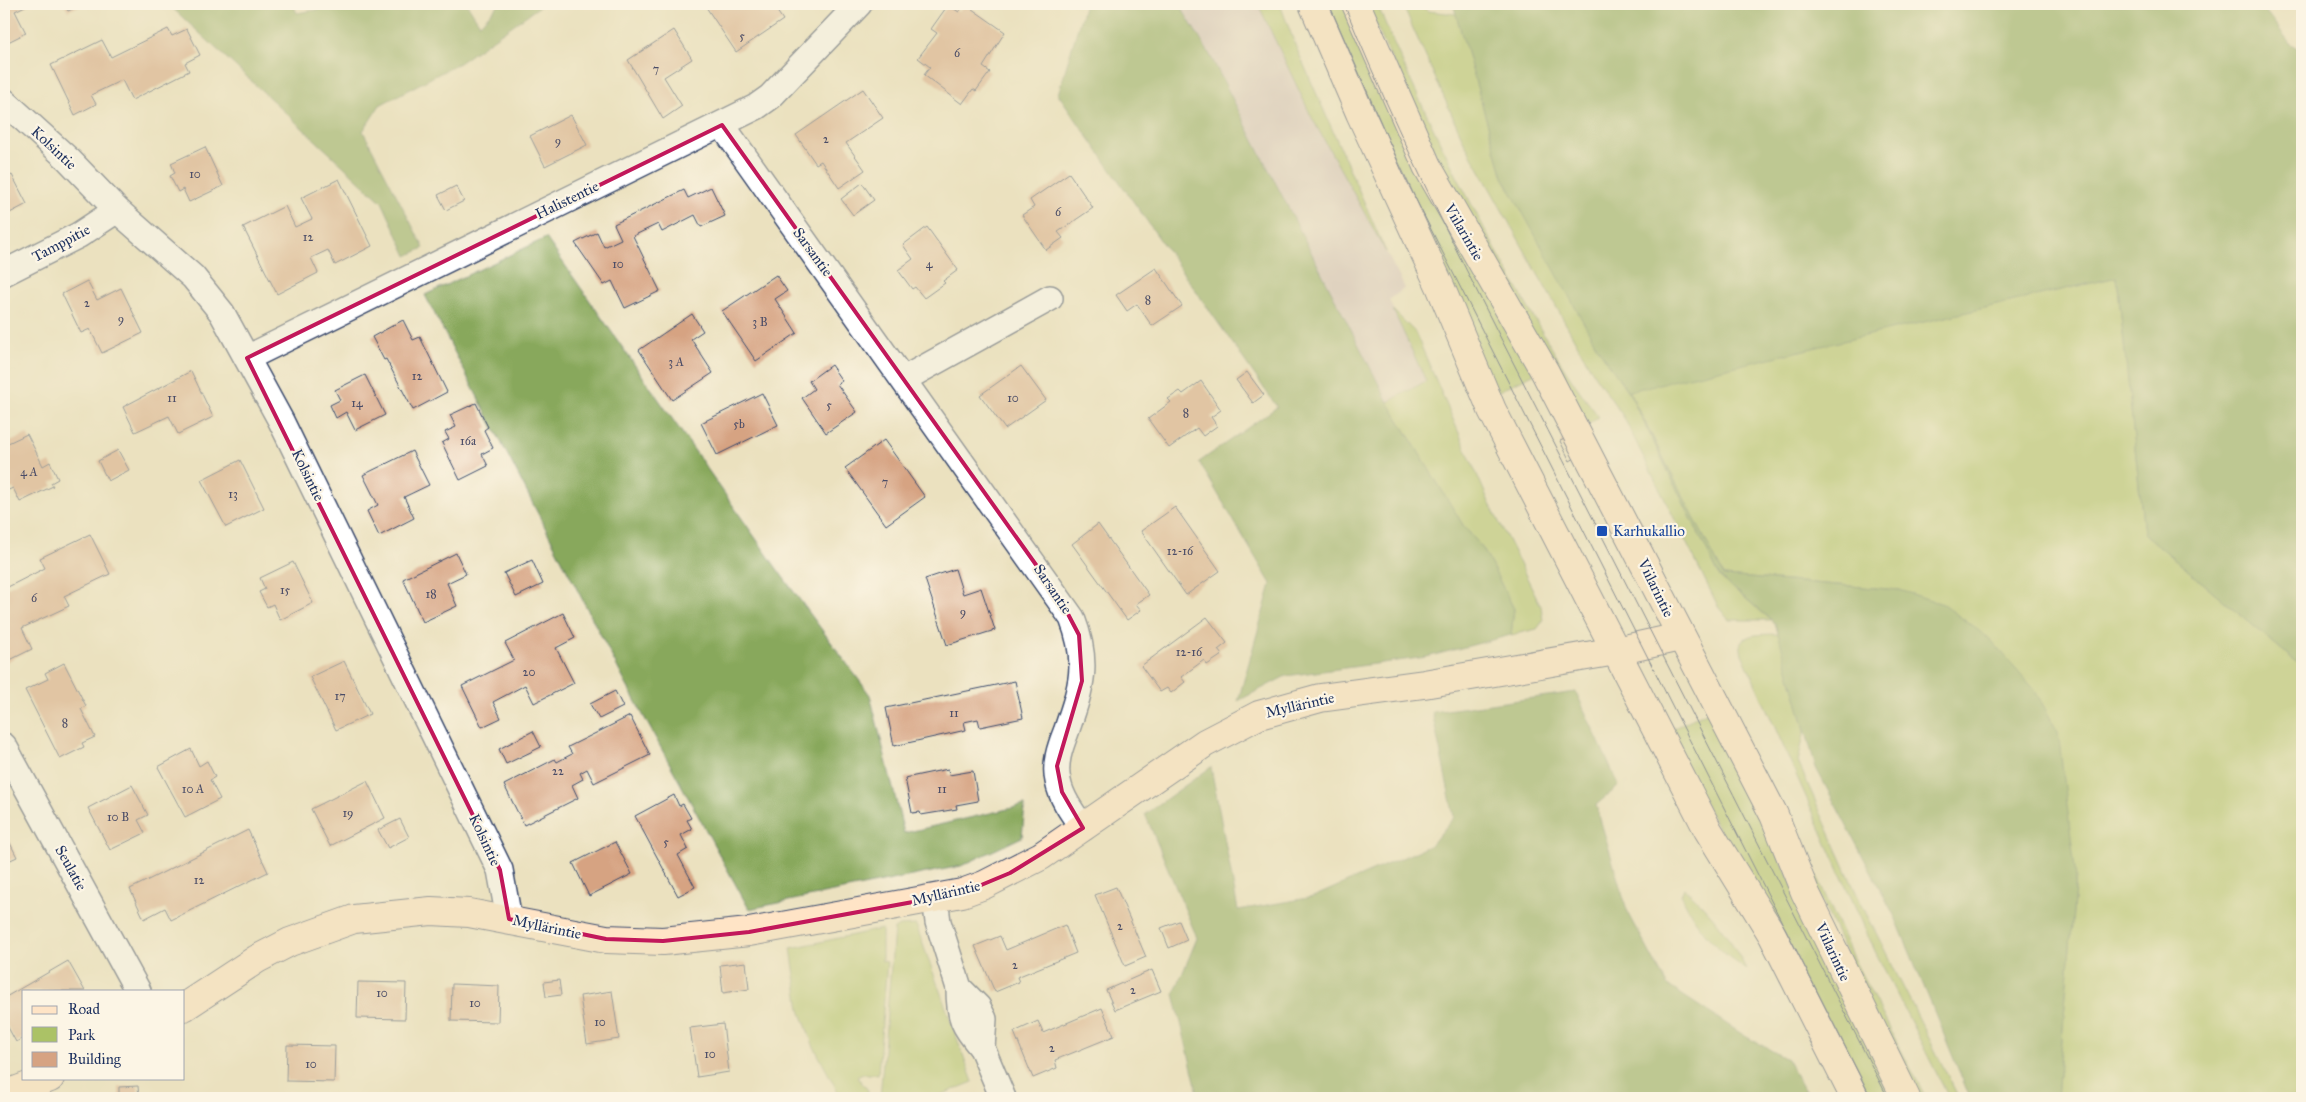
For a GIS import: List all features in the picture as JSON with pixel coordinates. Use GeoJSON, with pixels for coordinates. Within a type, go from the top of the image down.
{"type":"FeatureCollection","features":[{"type":"Feature","properties":{"kind":"main road"},"geometry":{"type":"LineString","coordinates":[[1313,4],[1440,286],[1492,410],[1708,830],[1773,936],[1855,1098]]}},
{"type":"Feature","properties":{"kind":"main road","name":"Viilarintie"},"geometry":{"type":"LineString","coordinates":[[1356,4],[1427,166],[1545,372],[1680,637],[1727,722],[1774,815],[1805,892],[1906,1098]]}},
{"type":"Feature","properties":{"kind":"main road","name":"Myllärintie"},"geometry":{"type":"LineString","coordinates":[[185,1006],[266,955],[317,931],[354,919],[431,911],[479,914],[562,932],[606,939],[664,941],[749,932],[962,892],[1010,873],[1083,828],[1205,743],[1259,715],[1320,698],[1424,684],[1616,651],[1680,637]]}},
{"type":"Feature","properties":{"kind":"main road"},"geometry":{"type":"LineString","coordinates":[[4,1095],[45,1080]]}},
{"type":"Feature","properties":{"kind":"street","name":"Halistentie"},"geometry":{"type":"LineString","coordinates":[[247,358],[722,125],[770,98],[859,4]]}},
{"type":"Feature","properties":{"kind":"street","name":"Kolsintie"},"geometry":{"type":"LineString","coordinates":[[4,101],[69,160],[117,210],[208,293],[222,313],[281,421],[500,870],[509,919]]}},
{"type":"Feature","properties":{"kind":"street","name":"Sarsantie"},"geometry":{"type":"LineString","coordinates":[[722,125],[1072,618],[1083,654],[1082,681],[1059,750],[1057,780],[1072,811],[1083,828]]}},
{"type":"Feature","properties":{"kind":"street","name":"Tamppitie"},"geometry":{"type":"LineString","coordinates":[[4,273],[79,235],[117,210]]}},
{"type":"Feature","properties":{"kind":"street"},"geometry":{"type":"LineString","coordinates":[[904,379],[1050,298]]}},
{"type":"Feature","properties":{"kind":"street","name":"Seulatie"},"geometry":{"type":"LineString","coordinates":[[4,746],[137,990]]}},
{"type":"Feature","properties":{"kind":"street"},"geometry":{"type":"LineString","coordinates":[[934,898],[938,922],[959,988],[978,1007],[984,1019],[982,1048],[1002,1098]]}},
{"type":"Feature","properties":{"kind":"highlighted area"},"geometry":{"type":"Polygon","coordinates":[[[722,125],[1059,597],[1079,635],[1082,681],[1057,766],[1062,792],[1083,828],[1010,873],[962,893],[749,932],[663,941],[606,939],[509,919],[500,870],[247,358],[722,125]]]}},
{"type":"Feature","properties":{"kind":"shaded area"},"geometry":{"type":"Polygon","coordinates":[[[1179,4],[1258,4],[1312,118],[1357,196],[1405,288],[1389,300],[1426,381],[1388,402],[1210,55],[1179,4]]]}},
{"type":"Feature","properties":{"kind":"green space"},"geometry":{"type":"Polygon","coordinates":[[[168,4],[293,4],[297,13],[321,9],[320,4],[467,4],[480,24],[499,4],[543,4],[459,63],[380,105],[363,131],[424,248],[407,256],[382,202],[168,4]]]}},
{"type":"Feature","properties":{"kind":"green space"},"geometry":{"type":"Polygon","coordinates":[[[1085,4],[1179,4],[1210,55],[1388,402],[1463,525],[1483,549],[1514,609],[1511,635],[1427,657],[1286,676],[1238,701],[1271,584],[1199,462],[1277,407],[1058,94],[1085,4]]]}},
{"type":"Feature","properties":{"kind":"green space"},"geometry":{"type":"Polygon","coordinates":[[[1258,4],[1280,4],[1296,47],[1386,252],[1312,118],[1258,4]]]}},
{"type":"Feature","properties":{"kind":"green space"},"geometry":{"type":"Polygon","coordinates":[[[1320,4],[1347,4],[1535,373],[1493,394],[1320,4]]]}},
{"type":"Feature","properties":{"kind":"green space"},"geometry":{"type":"Polygon","coordinates":[[[1366,4],[1377,4],[1424,109],[1493,246],[1553,350],[1599,417],[1588,425],[1569,400],[1464,215],[1366,4]]]}},
{"type":"Feature","properties":{"kind":"green space"},"geometry":{"type":"Polygon","coordinates":[[[1402,4],[1418,4],[1428,11],[1456,14],[1503,177],[1632,398],[1629,390],[2117,277],[2144,533],[2302,667],[2302,1082],[2295,1098],[2057,1098],[2076,877],[1900,590],[1724,576],[1634,402],[1720,577],[1771,620],[1729,620],[1719,608],[1623,416],[1595,376],[1465,144],[1402,4]]]}},
{"type":"Feature","properties":{"kind":"green space"},"geometry":{"type":"Polygon","coordinates":[[[1453,4],[2260,4],[2290,43],[2302,50],[2302,667],[2144,533],[2117,277],[1629,391],[1724,576],[1900,590],[1943,604],[1991,640],[2034,689],[2058,732],[2076,877],[2057,1098],[1970,1098],[1896,919],[1816,768],[1775,623],[1720,577],[1632,398],[1596,345],[1503,177],[1453,4]]]}},
{"type":"Feature","properties":{"kind":"green space"},"geometry":{"type":"Polygon","coordinates":[[[546,238],[780,573],[870,695],[904,833],[1025,805],[1022,837],[961,866],[749,909],[625,682],[425,295],[546,238]]]}},
{"type":"Feature","properties":{"kind":"green space"},"geometry":{"type":"Polygon","coordinates":[[[1393,310],[1415,332],[1489,502],[1541,606],[1543,621],[1537,629],[1511,635],[1514,609],[1483,549],[1463,525],[1388,402],[1426,381],[1393,310]]]}},
{"type":"Feature","properties":{"kind":"green space"},"geometry":{"type":"Polygon","coordinates":[[[1779,634],[1805,730],[1798,762],[1860,901],[1959,1098],[1949,1098],[1875,951],[1742,654],[1742,641],[1746,638],[1758,635],[1779,634]]]}},
{"type":"Feature","properties":{"kind":"green space"},"geometry":{"type":"Polygon","coordinates":[[[1576,692],[1619,786],[1596,805],[1627,910],[1667,985],[1745,1036],[1787,1059],[1809,1098],[1199,1098],[1174,994],[1197,938],[1145,814],[1211,767],[1238,910],[1313,897],[1431,845],[1454,817],[1432,712],[1576,692]]]}},
{"type":"Feature","properties":{"kind":"green space"},"geometry":{"type":"Polygon","coordinates":[[[1708,711],[1896,1098],[1864,1098],[1666,732],[1708,711]]]}},
{"type":"Feature","properties":{"kind":"green space"},"geometry":{"type":"Polygon","coordinates":[[[1817,876],[1854,960],[1926,1098],[1912,1098],[1812,879],[1817,876]]]}},
{"type":"Feature","properties":{"kind":"green space"},"geometry":{"type":"Polygon","coordinates":[[[1684,888],[1719,925],[1746,969],[1717,946],[1693,918],[1681,895],[1684,888]]]}},
{"type":"Feature","properties":{"kind":"green space"},"geometry":{"type":"Polygon","coordinates":[[[916,925],[973,1082],[933,1098],[880,1098],[894,929],[899,926],[916,925]]]}},
{"type":"Feature","properties":{"kind":"green space"},"geometry":{"type":"Polygon","coordinates":[[[882,929],[882,961],[887,962],[878,1074],[863,1074],[857,1077],[868,1090],[868,1098],[841,1098],[813,1045],[800,1010],[791,948],[882,929]]]}},
{"type":"Feature","properties":{"kind":"building"},"geometry":{"type":"Polygon","coordinates":[[[4,4],[29,4],[15,11],[26,33],[4,44],[4,4]]]}},
{"type":"Feature","properties":{"kind":"building"},"geometry":{"type":"Polygon","coordinates":[[[64,4],[83,4],[68,11],[64,4]]]}},
{"type":"Feature","properties":{"kind":"building"},"geometry":{"type":"Polygon","coordinates":[[[704,4],[772,4],[783,20],[736,52],[704,4]]]}},
{"type":"Feature","properties":{"kind":"building"},"geometry":{"type":"Polygon","coordinates":[[[965,4],[1005,32],[983,67],[990,72],[976,91],[973,89],[962,104],[924,75],[930,67],[918,58],[937,33],[931,29],[948,5],[959,12],[965,4]]]}},
{"type":"Feature","properties":{"kind":"building"},"geometry":{"type":"Polygon","coordinates":[[[168,29],[172,36],[187,29],[200,55],[185,63],[189,71],[132,100],[122,80],[91,95],[96,104],[75,115],[51,65],[102,40],[111,57],[168,29]]]}},
{"type":"Feature","properties":{"kind":"building"},"geometry":{"type":"Polygon","coordinates":[[[674,30],[692,59],[664,77],[682,106],[663,119],[628,60],[674,30]]]}},
{"type":"Feature","properties":{"kind":"building"},"geometry":{"type":"Polygon","coordinates":[[[863,89],[883,118],[846,143],[865,170],[839,188],[821,161],[816,164],[796,135],[863,89]]]}},
{"type":"Feature","properties":{"kind":"building"},"geometry":{"type":"Polygon","coordinates":[[[571,115],[587,145],[545,166],[530,136],[571,115]]]}},
{"type":"Feature","properties":{"kind":"building"},"geometry":{"type":"Polygon","coordinates":[[[205,147],[223,186],[189,202],[183,189],[178,192],[170,176],[175,173],[171,163],[205,147]]]}},
{"type":"Feature","properties":{"kind":"building"},"geometry":{"type":"Polygon","coordinates":[[[1069,173],[1093,208],[1058,232],[1063,238],[1046,250],[1022,215],[1034,207],[1030,200],[1069,173]]]}},
{"type":"Feature","properties":{"kind":"building"},"geometry":{"type":"Polygon","coordinates":[[[12,175],[27,204],[4,216],[4,179],[12,175]]]}},
{"type":"Feature","properties":{"kind":"building"},"geometry":{"type":"Polygon","coordinates":[[[339,179],[372,246],[335,265],[328,250],[311,258],[318,273],[277,294],[243,227],[285,206],[295,227],[312,219],[301,198],[339,179]]]}},
{"type":"Feature","properties":{"kind":"building"},"geometry":{"type":"Polygon","coordinates":[[[862,183],[874,200],[853,215],[841,199],[862,183]]]}},
{"type":"Feature","properties":{"kind":"building"},"geometry":{"type":"Polygon","coordinates":[[[456,186],[464,201],[446,210],[438,195],[456,186]]]}},
{"type":"Feature","properties":{"kind":"building"},"geometry":{"type":"Polygon","coordinates":[[[711,187],[725,216],[701,227],[695,215],[662,232],[658,224],[633,236],[660,291],[625,308],[612,281],[604,285],[575,243],[597,232],[604,247],[621,239],[614,224],[684,190],[688,198],[711,187]]]}},
{"type":"Feature","properties":{"kind":"building"},"geometry":{"type":"Polygon","coordinates":[[[927,227],[958,270],[943,281],[945,283],[924,298],[915,287],[912,289],[898,270],[913,259],[903,245],[927,227]]]}},
{"type":"Feature","properties":{"kind":"building"},"geometry":{"type":"Polygon","coordinates":[[[1156,268],[1182,306],[1152,326],[1137,304],[1127,311],[1116,295],[1156,268]]]}},
{"type":"Feature","properties":{"kind":"building"},"geometry":{"type":"Polygon","coordinates":[[[776,275],[787,291],[775,299],[797,333],[756,361],[722,311],[776,275]]]}},
{"type":"Feature","properties":{"kind":"building"},"geometry":{"type":"Polygon","coordinates":[[[87,281],[97,300],[121,288],[143,333],[102,353],[90,329],[81,333],[62,294],[87,281]]]}},
{"type":"Feature","properties":{"kind":"building"},"geometry":{"type":"Polygon","coordinates":[[[692,314],[703,331],[691,339],[713,373],[672,400],[639,350],[692,314]]]}},
{"type":"Feature","properties":{"kind":"building"},"geometry":{"type":"Polygon","coordinates":[[[403,320],[413,340],[420,337],[447,392],[413,410],[372,337],[403,320]]]}},
{"type":"Feature","properties":{"kind":"building"},"geometry":{"type":"Polygon","coordinates":[[[831,365],[842,381],[837,384],[857,412],[826,433],[802,398],[814,389],[809,381],[831,365]]]}},
{"type":"Feature","properties":{"kind":"building"},"geometry":{"type":"Polygon","coordinates":[[[1021,366],[1046,400],[1005,429],[980,395],[1021,366]]]}},
{"type":"Feature","properties":{"kind":"building"},"geometry":{"type":"Polygon","coordinates":[[[191,371],[213,417],[178,434],[169,416],[135,432],[123,407],[191,371]]]}},
{"type":"Feature","properties":{"kind":"building"},"geometry":{"type":"Polygon","coordinates":[[[1247,372],[1264,395],[1253,403],[1236,380],[1247,372]]]}},
{"type":"Feature","properties":{"kind":"building"},"geometry":{"type":"Polygon","coordinates":[[[365,375],[385,415],[355,430],[346,412],[336,418],[330,405],[340,400],[335,390],[365,375]]]}},
{"type":"Feature","properties":{"kind":"building"},"geometry":{"type":"Polygon","coordinates":[[[1201,381],[1221,410],[1211,417],[1217,426],[1203,436],[1197,428],[1169,448],[1148,419],[1171,402],[1168,399],[1180,391],[1183,394],[1201,381]]]}},
{"type":"Feature","properties":{"kind":"building"},"geometry":{"type":"Polygon","coordinates":[[[762,393],[778,425],[717,455],[701,423],[762,393]]]}},
{"type":"Feature","properties":{"kind":"building"},"geometry":{"type":"Polygon","coordinates":[[[476,403],[488,427],[484,430],[493,448],[482,454],[488,466],[460,480],[442,443],[449,439],[445,432],[456,427],[450,415],[476,403]]]}},
{"type":"Feature","properties":{"kind":"building"},"geometry":{"type":"Polygon","coordinates":[[[27,434],[43,466],[50,462],[58,479],[51,483],[53,486],[20,502],[13,488],[4,492],[4,445],[27,434]]]}},
{"type":"Feature","properties":{"kind":"building"},"geometry":{"type":"Polygon","coordinates":[[[1567,438],[1577,457],[1570,461],[1560,441],[1567,438]]]}},
{"type":"Feature","properties":{"kind":"building"},"geometry":{"type":"Polygon","coordinates":[[[884,440],[925,497],[886,525],[845,468],[884,440]]]}},
{"type":"Feature","properties":{"kind":"building"},"geometry":{"type":"Polygon","coordinates":[[[118,450],[129,470],[108,481],[98,461],[118,450]]]}},
{"type":"Feature","properties":{"kind":"building"},"geometry":{"type":"Polygon","coordinates":[[[412,451],[429,485],[404,497],[414,518],[379,536],[367,511],[378,505],[363,475],[412,451]]]}},
{"type":"Feature","properties":{"kind":"building"},"geometry":{"type":"Polygon","coordinates":[[[240,460],[264,508],[226,527],[201,480],[240,460]]]}},
{"type":"Feature","properties":{"kind":"building"},"geometry":{"type":"Polygon","coordinates":[[[1175,507],[1220,571],[1186,595],[1141,531],[1175,507]]]}},
{"type":"Feature","properties":{"kind":"building"},"geometry":{"type":"Polygon","coordinates":[[[1098,524],[1149,595],[1136,604],[1141,610],[1127,620],[1072,544],[1098,524]]]}},
{"type":"Feature","properties":{"kind":"building"},"geometry":{"type":"Polygon","coordinates":[[[90,534],[110,574],[64,596],[69,606],[22,628],[32,649],[4,663],[4,612],[9,610],[4,600],[4,589],[45,568],[40,558],[90,534]]]}},
{"type":"Feature","properties":{"kind":"building"},"geometry":{"type":"Polygon","coordinates":[[[456,553],[466,574],[447,583],[457,606],[423,622],[403,579],[456,553]]]}},
{"type":"Feature","properties":{"kind":"building"},"geometry":{"type":"Polygon","coordinates":[[[532,560],[543,584],[516,597],[504,573],[532,560]]]}},
{"type":"Feature","properties":{"kind":"building"},"geometry":{"type":"Polygon","coordinates":[[[293,562],[313,603],[280,620],[273,604],[267,607],[259,592],[265,589],[260,578],[293,562]]]}},
{"type":"Feature","properties":{"kind":"building"},"geometry":{"type":"Polygon","coordinates":[[[955,569],[963,594],[981,588],[995,630],[947,645],[925,579],[955,569]]]}},
{"type":"Feature","properties":{"kind":"building"},"geometry":{"type":"Polygon","coordinates":[[[563,613],[575,638],[556,648],[574,683],[534,703],[525,685],[493,702],[501,718],[482,727],[462,686],[514,660],[505,643],[563,613]]]}},
{"type":"Feature","properties":{"kind":"building"},"geometry":{"type":"Polygon","coordinates":[[[1207,617],[1227,643],[1218,650],[1222,655],[1207,665],[1204,660],[1181,677],[1185,682],[1171,693],[1167,688],[1160,692],[1141,666],[1207,617]]]}},
{"type":"Feature","properties":{"kind":"building"},"geometry":{"type":"Polygon","coordinates":[[[344,661],[370,714],[336,730],[310,677],[344,661]]]}},
{"type":"Feature","properties":{"kind":"building"},"geometry":{"type":"Polygon","coordinates":[[[64,663],[86,706],[81,709],[95,737],[82,743],[84,747],[60,759],[25,690],[48,679],[45,673],[64,663]]]}},
{"type":"Feature","properties":{"kind":"building"},"geometry":{"type":"Polygon","coordinates":[[[1015,681],[1023,718],[980,727],[978,719],[964,722],[966,730],[894,746],[886,708],[1015,681]]]}},
{"type":"Feature","properties":{"kind":"building"},"geometry":{"type":"Polygon","coordinates":[[[615,691],[623,707],[599,719],[590,704],[615,691]]]}},
{"type":"Feature","properties":{"kind":"building"},"geometry":{"type":"Polygon","coordinates":[[[630,716],[650,755],[594,783],[587,769],[580,773],[583,779],[572,785],[578,798],[524,825],[504,785],[555,759],[557,762],[572,754],[568,747],[630,716]]]}},
{"type":"Feature","properties":{"kind":"building"},"geometry":{"type":"Polygon","coordinates":[[[533,731],[541,747],[506,764],[499,749],[533,731]]]}},
{"type":"Feature","properties":{"kind":"building"},"geometry":{"type":"Polygon","coordinates":[[[191,749],[199,766],[207,761],[215,777],[210,780],[220,799],[185,817],[158,767],[191,749]]]}},
{"type":"Feature","properties":{"kind":"building"},"geometry":{"type":"Polygon","coordinates":[[[948,769],[949,775],[973,771],[978,801],[956,805],[957,809],[921,815],[920,812],[912,813],[905,778],[948,769]]]}},
{"type":"Feature","properties":{"kind":"building"},"geometry":{"type":"Polygon","coordinates":[[[367,781],[385,818],[330,846],[311,809],[367,781]]]}},
{"type":"Feature","properties":{"kind":"building"},"geometry":{"type":"Polygon","coordinates":[[[132,785],[148,815],[138,820],[145,833],[110,850],[88,808],[132,785]]]}},
{"type":"Feature","properties":{"kind":"building"},"geometry":{"type":"Polygon","coordinates":[[[674,795],[679,806],[683,804],[691,818],[687,820],[692,829],[681,835],[688,849],[678,855],[695,887],[678,896],[635,816],[674,795]]]}},
{"type":"Feature","properties":{"kind":"building"},"geometry":{"type":"Polygon","coordinates":[[[400,819],[409,837],[388,848],[378,830],[400,819]]]}},
{"type":"Feature","properties":{"kind":"building"},"geometry":{"type":"Polygon","coordinates":[[[248,830],[268,872],[171,920],[165,908],[144,919],[130,889],[248,830]]]}},
{"type":"Feature","properties":{"kind":"building"},"geometry":{"type":"Polygon","coordinates":[[[4,834],[17,857],[4,863],[4,834]]]}},
{"type":"Feature","properties":{"kind":"building"},"geometry":{"type":"Polygon","coordinates":[[[615,842],[632,874],[589,896],[573,863],[615,842]]]}},
{"type":"Feature","properties":{"kind":"building"},"geometry":{"type":"Polygon","coordinates":[[[1116,887],[1146,957],[1125,966],[1095,895],[1116,887]]]}},
{"type":"Feature","properties":{"kind":"building"},"geometry":{"type":"Polygon","coordinates":[[[1179,921],[1187,940],[1169,948],[1161,928],[1179,921]]]}},
{"type":"Feature","properties":{"kind":"building"},"geometry":{"type":"Polygon","coordinates":[[[1065,925],[1076,953],[1017,977],[1019,982],[995,992],[975,946],[1000,936],[1006,950],[1065,925]]]}},
{"type":"Feature","properties":{"kind":"building"},"geometry":{"type":"Polygon","coordinates":[[[68,961],[84,990],[22,990],[22,1039],[16,1042],[4,1020],[4,998],[68,961]]]}},
{"type":"Feature","properties":{"kind":"building"},"geometry":{"type":"Polygon","coordinates":[[[746,962],[749,989],[723,993],[720,965],[746,962]]]}},
{"type":"Feature","properties":{"kind":"building"},"geometry":{"type":"Polygon","coordinates":[[[1152,970],[1161,991],[1115,1010],[1106,990],[1152,970]]]}},
{"type":"Feature","properties":{"kind":"building"},"geometry":{"type":"Polygon","coordinates":[[[559,980],[561,995],[546,997],[544,982],[559,980]]]}},
{"type":"Feature","properties":{"kind":"building"},"geometry":{"type":"Polygon","coordinates":[[[358,982],[406,983],[405,1019],[357,1018],[358,982]]]}},
{"type":"Feature","properties":{"kind":"building"},"geometry":{"type":"Polygon","coordinates":[[[452,984],[499,986],[498,1022],[451,1021],[452,984]]]}},
{"type":"Feature","properties":{"kind":"building"},"geometry":{"type":"Polygon","coordinates":[[[612,991],[619,1039],[587,1044],[580,996],[612,991]]]}},
{"type":"Feature","properties":{"kind":"building"},"geometry":{"type":"Polygon","coordinates":[[[1102,1008],[1114,1036],[1055,1060],[1057,1068],[1033,1078],[1014,1032],[1038,1021],[1043,1033],[1102,1008]]]}},
{"type":"Feature","properties":{"kind":"building"},"geometry":{"type":"Polygon","coordinates":[[[723,1024],[729,1072],[697,1077],[690,1028],[723,1024]]]}},
{"type":"Feature","properties":{"kind":"building"},"geometry":{"type":"Polygon","coordinates":[[[287,1045],[335,1046],[334,1082],[286,1081],[287,1045]]]}},
{"type":"Feature","properties":{"kind":"building"},"geometry":{"type":"Polygon","coordinates":[[[138,1086],[139,1098],[119,1098],[119,1087],[138,1086]]]}},
{"type":"Feature","properties":{"kind":"tram line"},"geometry":{"type":"LineString","coordinates":[[1329,4],[1405,178],[1871,1098]]}},
{"type":"Feature","properties":{"kind":"tram line"},"geometry":{"type":"LineString","coordinates":[[1344,4],[1398,128],[1456,250],[1888,1098]]}},
{"type":"Feature","properties":{"kind":"place","name":"Karhukallio"},"geometry":{"type":"Point","coordinates":[1602,531]}}]}
